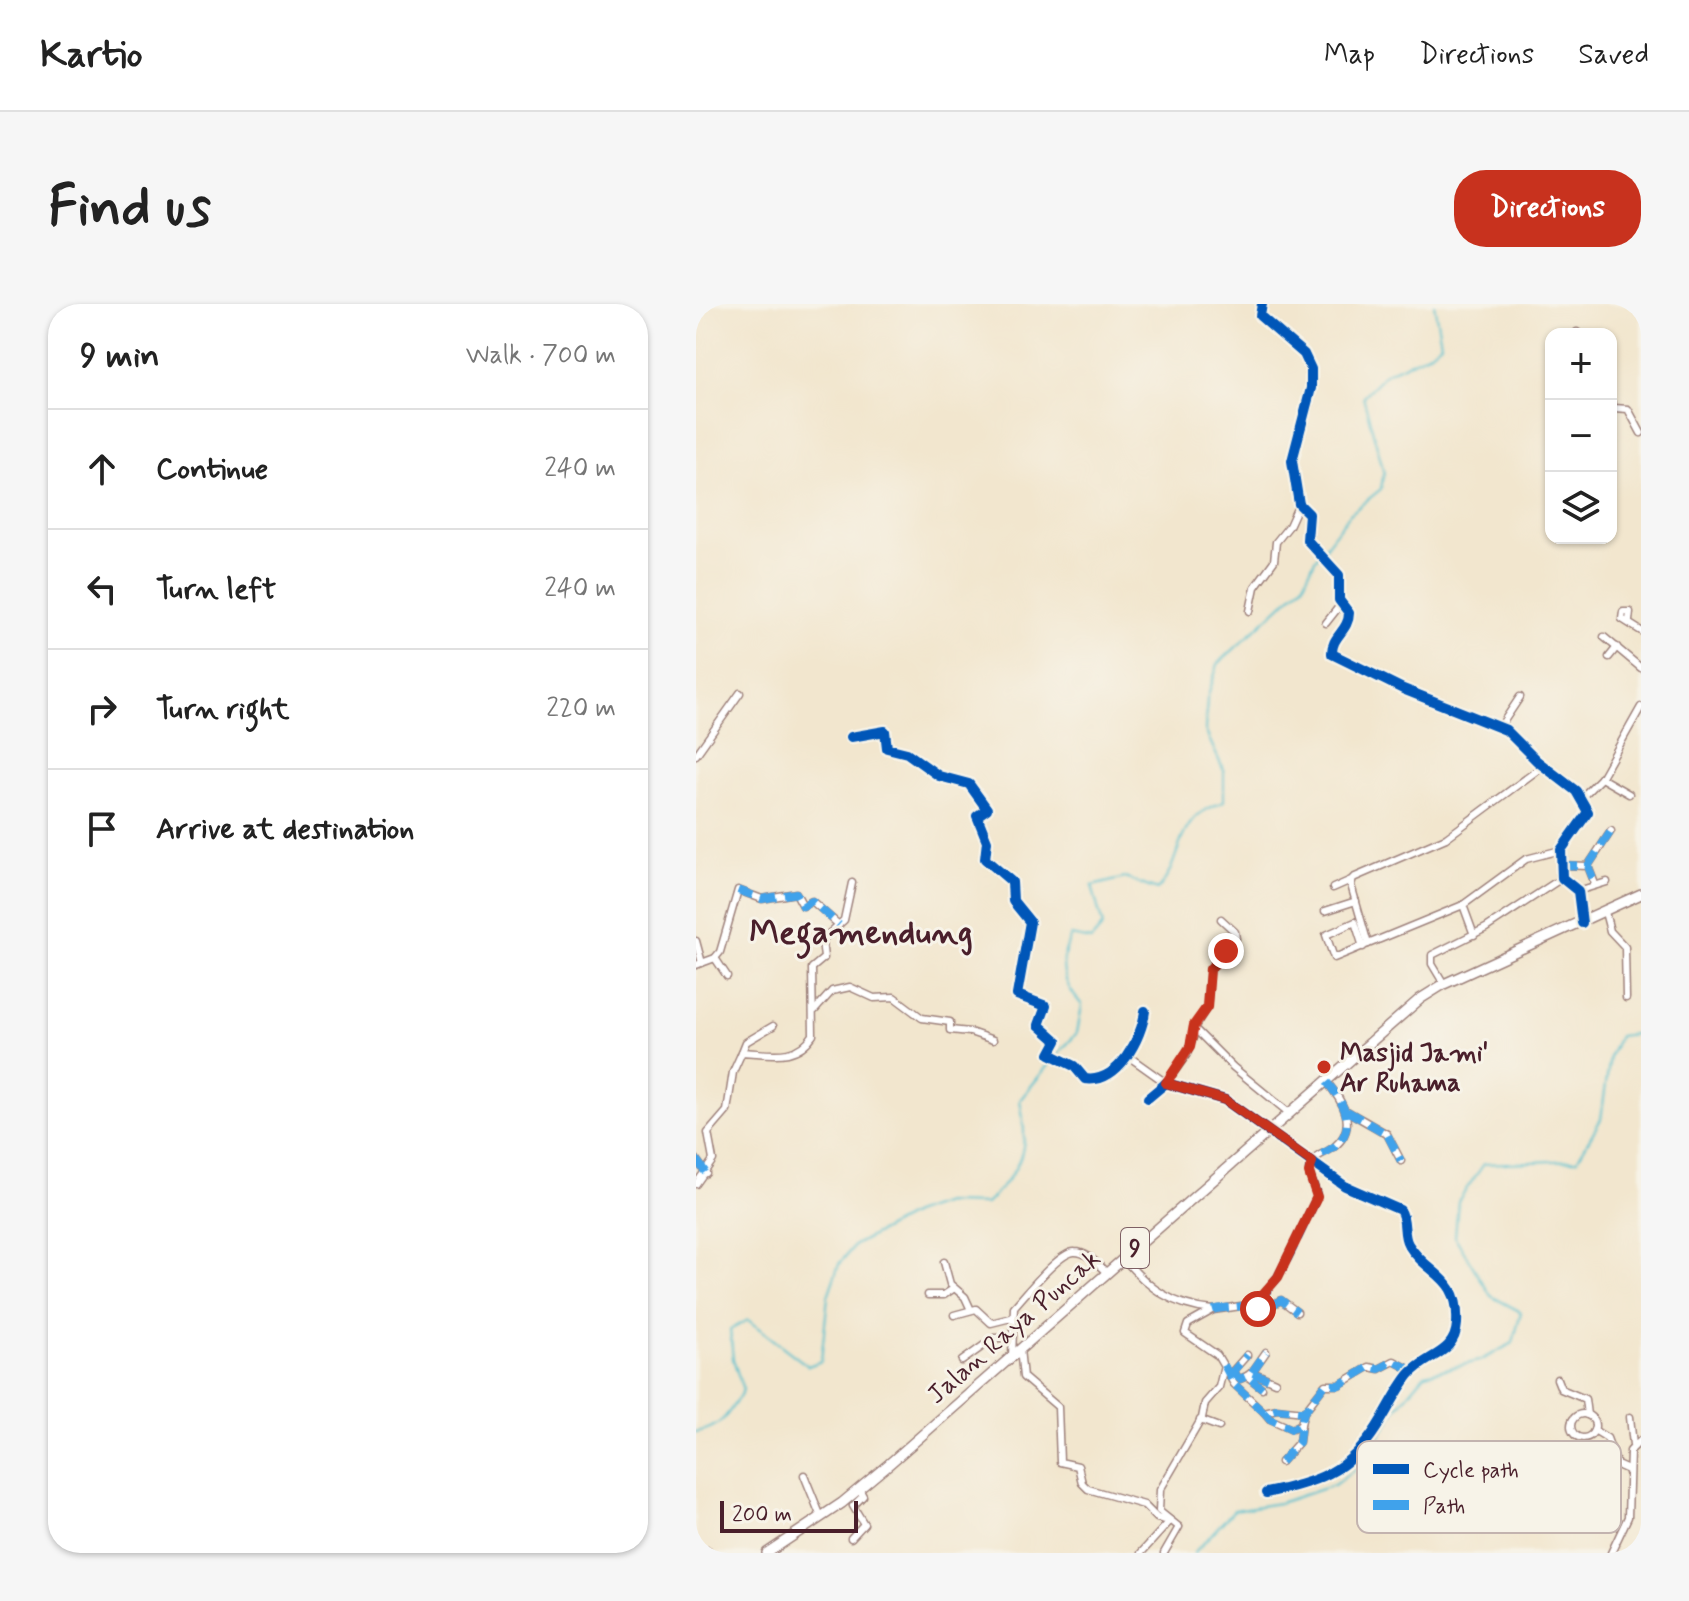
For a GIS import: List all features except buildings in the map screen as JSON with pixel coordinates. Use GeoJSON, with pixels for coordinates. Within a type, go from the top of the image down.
{"type":"FeatureCollection","features":[{"type":"Feature","properties":{"kind":"highway","name":"Jalan Raya Puncak"},"geometry":{"type":"LineString","coordinates":[[767,1553],[859,1489],[1395,1020],[1444,984],[1641,894]]}},
{"type":"Feature","properties":{"kind":"street"},"geometry":{"type":"LineString","coordinates":[[1250,611],[1255,587],[1274,561],[1276,542],[1289,526],[1299,504],[1292,461],[1312,384],[1306,356],[1260,316],[1262,304]]}},
{"type":"Feature","properties":{"kind":"street"},"geometry":{"type":"LineString","coordinates":[[1617,409],[1628,409],[1641,433]]}},
{"type":"Feature","properties":{"kind":"street"},"geometry":{"type":"LineString","coordinates":[[1299,504],[1309,514],[1307,538],[1341,578],[1341,604],[1326,623]]}},
{"type":"Feature","properties":{"kind":"street"},"geometry":{"type":"LineString","coordinates":[[1341,604],[1349,612],[1349,620],[1347,628],[1333,644],[1333,655],[1403,689],[1500,727],[1582,797],[1587,815],[1561,850],[1562,878],[1578,891],[1582,923]]}},
{"type":"Feature","properties":{"kind":"street"},"geometry":{"type":"LineString","coordinates":[[1630,620],[1641,630]]}},
{"type":"Feature","properties":{"kind":"street"},"geometry":{"type":"LineString","coordinates":[[1604,637],[1641,668]]}},
{"type":"Feature","properties":{"kind":"street"},"geometry":{"type":"LineString","coordinates":[[1609,657],[1617,647]]}},
{"type":"Feature","properties":{"kind":"street"},"geometry":{"type":"LineString","coordinates":[[696,755],[740,693]]}},
{"type":"Feature","properties":{"kind":"street"},"geometry":{"type":"LineString","coordinates":[[1500,727],[1520,697]]}},
{"type":"Feature","properties":{"kind":"street"},"geometry":{"type":"LineString","coordinates":[[1582,797],[1601,778],[1641,707]]}},
{"type":"Feature","properties":{"kind":"street"},"geometry":{"type":"LineString","coordinates":[[851,737],[885,731],[887,748],[907,753],[939,776],[969,784],[987,809],[977,816],[987,841],[985,861],[1012,882],[1013,901],[1029,920],[1017,994],[1046,1006],[1039,1025],[1057,1041],[1050,1054],[1074,1066],[1085,1079],[1091,1080],[1120,1066],[1128,1056],[1142,1030],[1145,1011]]}},
{"type":"Feature","properties":{"kind":"street"},"geometry":{"type":"LineString","coordinates":[[1333,888],[1382,863],[1449,836],[1543,766]]}},
{"type":"Feature","properties":{"kind":"street"},"geometry":{"type":"LineString","coordinates":[[1601,778],[1629,794]]}},
{"type":"Feature","properties":{"kind":"street"},"geometry":{"type":"LineString","coordinates":[[1588,866],[1611,831]]}},
{"type":"Feature","properties":{"kind":"street"},"geometry":{"type":"LineString","coordinates":[[1366,946],[1355,922],[1326,935],[1334,958],[1366,946],[1463,905],[1523,861],[1561,850]]}},
{"type":"Feature","properties":{"kind":"street"},"geometry":{"type":"LineString","coordinates":[[1561,865],[1588,866]]}},
{"type":"Feature","properties":{"kind":"street"},"geometry":{"type":"LineString","coordinates":[[1588,866],[1595,884]]}},
{"type":"Feature","properties":{"kind":"street"},"geometry":{"type":"LineString","coordinates":[[1444,984],[1432,964],[1432,955],[1474,935],[1562,878]]}},
{"type":"Feature","properties":{"kind":"street"},"geometry":{"type":"LineString","coordinates":[[1351,880],[1366,946]]}},
{"type":"Feature","properties":{"kind":"street"},"geometry":{"type":"LineString","coordinates":[[1578,891],[1607,882]]}},
{"type":"Feature","properties":{"kind":"street"},"geometry":{"type":"LineString","coordinates":[[742,1052],[772,1057],[800,1048],[813,1035],[812,968],[824,958],[822,941],[846,915],[852,883]]}},
{"type":"Feature","properties":{"kind":"street"},"geometry":{"type":"LineString","coordinates":[[696,941],[699,964],[715,958],[721,949],[738,890],[762,899],[796,893],[803,906],[812,901],[839,925]]}},
{"type":"Feature","properties":{"kind":"street"},"geometry":{"type":"LineString","coordinates":[[1325,911],[1356,901]]}},
{"type":"Feature","properties":{"kind":"street"},"geometry":{"type":"LineString","coordinates":[[1463,905],[1474,935]]}},
{"type":"Feature","properties":{"kind":"street"},"geometry":{"type":"LineString","coordinates":[[1605,912],[1610,931],[1625,947],[1626,998]]}},
{"type":"Feature","properties":{"kind":"street"},"geometry":{"type":"LineString","coordinates":[[1148,1098],[1166,1083],[1187,1054],[1195,1024],[1207,1007],[1210,969],[1236,939],[1235,932],[1221,919]]}},
{"type":"Feature","properties":{"kind":"street"},"geometry":{"type":"LineString","coordinates":[[715,958],[727,976]]}},
{"type":"Feature","properties":{"kind":"street"},"geometry":{"type":"LineString","coordinates":[[815,1011],[832,991],[850,987],[874,998],[894,997],[921,1018],[950,1022],[950,1030],[974,1033],[993,1040]]}},
{"type":"Feature","properties":{"kind":"street"},"geometry":{"type":"LineString","coordinates":[[696,1184],[714,1156],[708,1131],[727,1111],[733,1072],[746,1042],[773,1026]]}},
{"type":"Feature","properties":{"kind":"street"},"geometry":{"type":"LineString","coordinates":[[1195,1032],[1289,1113]]}},
{"type":"Feature","properties":{"kind":"street"},"geometry":{"type":"LineString","coordinates":[[1128,1056],[1166,1083],[1225,1100],[1351,1190],[1400,1210],[1407,1243],[1450,1286],[1457,1318],[1453,1338],[1445,1351],[1413,1371],[1377,1428],[1365,1441]]}},
{"type":"Feature","properties":{"kind":"street"},"geometry":{"type":"LineString","coordinates":[[1326,1081],[1347,1111],[1387,1134],[1401,1161]]}},
{"type":"Feature","properties":{"kind":"street"},"geometry":{"type":"LineString","coordinates":[[1123,1258],[1163,1296],[1186,1307],[1213,1310],[1256,1302],[1278,1277],[1317,1197],[1309,1173],[1312,1162],[1341,1139],[1347,1111]]}},
{"type":"Feature","properties":{"kind":"street"},"geometry":{"type":"LineString","coordinates":[[696,1159],[704,1172]]}},
{"type":"Feature","properties":{"kind":"street"},"geometry":{"type":"LineString","coordinates":[[1107,1273],[1086,1256],[1066,1253],[1014,1307],[1011,1338],[1022,1375],[1058,1407],[1060,1462],[1078,1466],[1082,1483],[1088,1489],[1144,1505],[1157,1518],[1170,1521]]}},
{"type":"Feature","properties":{"kind":"street"},"geometry":{"type":"LineString","coordinates":[[944,1262],[953,1289],[965,1297],[971,1310]]}},
{"type":"Feature","properties":{"kind":"street"},"geometry":{"type":"LineString","coordinates":[[928,1295],[944,1295],[953,1289]]}},
{"type":"Feature","properties":{"kind":"street"},"geometry":{"type":"LineString","coordinates":[[1256,1302],[1261,1311],[1282,1300],[1297,1312]]}},
{"type":"Feature","properties":{"kind":"street"},"geometry":{"type":"LineString","coordinates":[[954,1315],[976,1309],[993,1323],[1011,1318]]}},
{"type":"Feature","properties":{"kind":"street"},"geometry":{"type":"LineString","coordinates":[[1213,1310],[1188,1324],[1185,1331],[1188,1337],[1217,1355],[1264,1412],[1289,1429],[1301,1424]]}},
{"type":"Feature","properties":{"kind":"street"},"geometry":{"type":"LineString","coordinates":[[962,1361],[994,1338],[1011,1338]]}},
{"type":"Feature","properties":{"kind":"street"},"geometry":{"type":"LineString","coordinates":[[1231,1374],[1240,1379],[1250,1374],[1266,1352]]}},
{"type":"Feature","properties":{"kind":"street"},"geometry":{"type":"LineString","coordinates":[[1231,1374],[1247,1355]]}},
{"type":"Feature","properties":{"kind":"street"},"geometry":{"type":"LineString","coordinates":[[1281,1462],[1299,1442],[1304,1412],[1325,1385],[1339,1385],[1367,1368],[1379,1369],[1394,1361],[1413,1371]]}},
{"type":"Feature","properties":{"kind":"street"},"geometry":{"type":"LineString","coordinates":[[1164,1553],[1179,1527],[1159,1511],[1160,1490],[1200,1420],[1205,1403],[1221,1384],[1224,1365]]}},
{"type":"Feature","properties":{"kind":"street"},"geometry":{"type":"LineString","coordinates":[[1250,1374],[1275,1382]]}},
{"type":"Feature","properties":{"kind":"street"},"geometry":{"type":"LineString","coordinates":[[1250,1374],[1262,1388]]}},
{"type":"Feature","properties":{"kind":"street"},"geometry":{"type":"LineString","coordinates":[[1557,1379],[1559,1388],[1585,1399],[1587,1415],[1594,1421],[1594,1430]]}},
{"type":"Feature","properties":{"kind":"street"},"geometry":{"type":"LineString","coordinates":[[1264,1412],[1277,1409],[1304,1412]]}},
{"type":"Feature","properties":{"kind":"street"},"geometry":{"type":"LineString","coordinates":[[1587,1415],[1574,1418],[1574,1432],[1583,1437],[1594,1430]]}},
{"type":"Feature","properties":{"kind":"street"},"geometry":{"type":"LineString","coordinates":[[1621,1532],[1628,1517],[1628,1470],[1633,1445],[1630,1417]]}},
{"type":"Feature","properties":{"kind":"street"},"geometry":{"type":"LineString","coordinates":[[1200,1420],[1219,1427]]}},
{"type":"Feature","properties":{"kind":"street"},"geometry":{"type":"LineString","coordinates":[[1594,1430],[1608,1441]]}},
{"type":"Feature","properties":{"kind":"street"},"geometry":{"type":"LineString","coordinates":[[1633,1445],[1641,1440]]}},
{"type":"Feature","properties":{"kind":"street"},"geometry":{"type":"LineString","coordinates":[[1266,1493],[1311,1483],[1337,1470],[1357,1449]]}},
{"type":"Feature","properties":{"kind":"street"},"geometry":{"type":"LineString","coordinates":[[1621,1467],[1628,1470]]}},
{"type":"Feature","properties":{"kind":"street"},"geometry":{"type":"LineString","coordinates":[[804,1475],[821,1517]]}},
{"type":"Feature","properties":{"kind":"street"},"geometry":{"type":"LineString","coordinates":[[851,1538],[864,1525],[853,1506],[863,1496],[859,1489]]}},
{"type":"Feature","properties":{"kind":"street"},"geometry":{"type":"LineString","coordinates":[[1141,1553],[1170,1521]]}},
{"type":"Feature","properties":{"kind":"street"},"geometry":{"type":"LineString","coordinates":[[1611,1553],[1620,1533]]}},
{"type":"Feature","properties":{"kind":"waterway"},"geometry":{"type":"LineString","coordinates":[[1057,1055],[1077,1033],[1082,1005],[1066,980],[1063,964],[1067,946],[1071,936],[1091,940],[1103,926],[1092,886],[1125,878],[1157,890],[1169,873],[1189,825],[1202,812],[1224,801],[1224,771],[1205,730],[1207,699],[1218,664],[1303,585],[1315,560],[1350,514],[1381,489],[1384,472],[1363,396],[1386,373],[1428,354],[1441,343],[1434,304]]}},
{"type":"Feature","properties":{"kind":"waterway"},"geometry":{"type":"LineString","coordinates":[[1377,1441],[1396,1409],[1425,1374],[1479,1361],[1513,1343],[1521,1312],[1491,1296],[1455,1237],[1458,1201],[1484,1164],[1577,1160],[1601,1119],[1610,1056],[1619,1036],[1641,1033]]}},
{"type":"Feature","properties":{"kind":"waterway"},"geometry":{"type":"LineString","coordinates":[[696,1432],[719,1423],[743,1390],[733,1359],[730,1330],[748,1320],[808,1366],[821,1361],[828,1296],[839,1264],[855,1245],[913,1214],[945,1203],[986,1204],[1008,1179],[1020,1158],[1024,1133],[1020,1100],[1053,1059]]}},
{"type":"Feature","properties":{"kind":"waterway"},"geometry":{"type":"LineString","coordinates":[[1194,1553],[1234,1510],[1279,1503],[1334,1485],[1357,1468]]}},
{"type":"Feature","properties":{"kind":"marked path"},"geometry":{"type":"LineString","coordinates":[[1588,866],[1611,831]]}},
{"type":"Feature","properties":{"kind":"marked path"},"geometry":{"type":"LineString","coordinates":[[1561,865],[1588,866],[1595,884]]}},
{"type":"Feature","properties":{"kind":"marked path"},"geometry":{"type":"LineString","coordinates":[[738,890],[762,899],[796,893],[803,906],[812,901],[839,925]]}},
{"type":"Feature","properties":{"kind":"marked path"},"geometry":{"type":"LineString","coordinates":[[1213,1310],[1257,1301],[1274,1282],[1291,1253],[1317,1197],[1310,1166],[1317,1157],[1334,1147],[1346,1130],[1342,1104],[1326,1081]]}},
{"type":"Feature","properties":{"kind":"marked path"},"geometry":{"type":"LineString","coordinates":[[1347,1111],[1387,1134],[1401,1161]]}},
{"type":"Feature","properties":{"kind":"marked path"},"geometry":{"type":"LineString","coordinates":[[696,1159],[706,1173]]}},
{"type":"Feature","properties":{"kind":"marked path"},"geometry":{"type":"LineString","coordinates":[[1256,1302],[1261,1311],[1281,1300],[1297,1312]]}},
{"type":"Feature","properties":{"kind":"marked path"},"geometry":{"type":"LineString","coordinates":[[1252,1372],[1266,1352]]}},
{"type":"Feature","properties":{"kind":"marked path"},"geometry":{"type":"LineString","coordinates":[[1229,1376],[1247,1355]]}},
{"type":"Feature","properties":{"kind":"marked path"},"geometry":{"type":"LineString","coordinates":[[1224,1365],[1234,1384],[1264,1412],[1277,1409],[1304,1412],[1325,1385],[1339,1385],[1369,1367],[1379,1369],[1394,1361],[1413,1371]]}},
{"type":"Feature","properties":{"kind":"marked path"},"geometry":{"type":"LineString","coordinates":[[1232,1372],[1240,1379],[1247,1376],[1262,1388]]}},
{"type":"Feature","properties":{"kind":"marked path"},"geometry":{"type":"LineString","coordinates":[[1253,1373],[1275,1382]]}},
{"type":"Feature","properties":{"kind":"marked path"},"geometry":{"type":"LineString","coordinates":[[1264,1412],[1270,1419],[1292,1429],[1301,1424],[1304,1412]]}},
{"type":"Feature","properties":{"kind":"marked path"},"geometry":{"type":"LineString","coordinates":[[1281,1462],[1299,1442],[1301,1424]]}},
{"type":"Feature","properties":{"kind":"cycle path"},"geometry":{"type":"LineString","coordinates":[[1262,304],[1260,316],[1304,354],[1311,369],[1311,388],[1292,461],[1299,504],[1309,514],[1307,540],[1339,575],[1339,600],[1349,613],[1332,654],[1403,689],[1506,730],[1537,761],[1576,791],[1588,812],[1561,850],[1562,878],[1578,891],[1582,923]]}},
{"type":"Feature","properties":{"kind":"cycle path"},"geometry":{"type":"LineString","coordinates":[[851,737],[885,731],[887,748],[907,753],[939,776],[969,784],[987,809],[977,816],[987,841],[985,859],[1012,882],[1013,901],[1030,922],[1017,995],[1046,1006],[1039,1025],[1057,1041],[1050,1054],[1074,1066],[1085,1079],[1097,1079],[1118,1067],[1126,1057],[1139,1034],[1145,1011]]}},
{"type":"Feature","properties":{"kind":"cycle path"},"geometry":{"type":"LineString","coordinates":[[1148,1098],[1166,1083],[1225,1100],[1345,1186],[1400,1210],[1408,1244],[1448,1285],[1457,1308],[1457,1324],[1451,1342],[1409,1375],[1367,1441]]}},
{"type":"Feature","properties":{"kind":"cycle path"},"geometry":{"type":"LineString","coordinates":[[1266,1493],[1300,1485],[1329,1473],[1357,1452]]}},
{"type":"Feature","properties":{"kind":"place","name":"Masjid Jami' Ar Ruhama"},"geometry":{"type":"Point","coordinates":[1324,1067]}},
{"type":"Feature","properties":{"kind":"district","name":"Megamendung"},"geometry":{"type":"Point","coordinates":[861,931]}},
{"type":"Feature","properties":{"kind":"route"},"geometry":{"type":"LineString","coordinates":[[1226,951],[1210,969],[1207,1009],[1194,1025],[1190,1047],[1166,1083],[1225,1100],[1312,1162],[1309,1173],[1317,1197],[1278,1277],[1256,1302],[1258,1309]]}}]}
